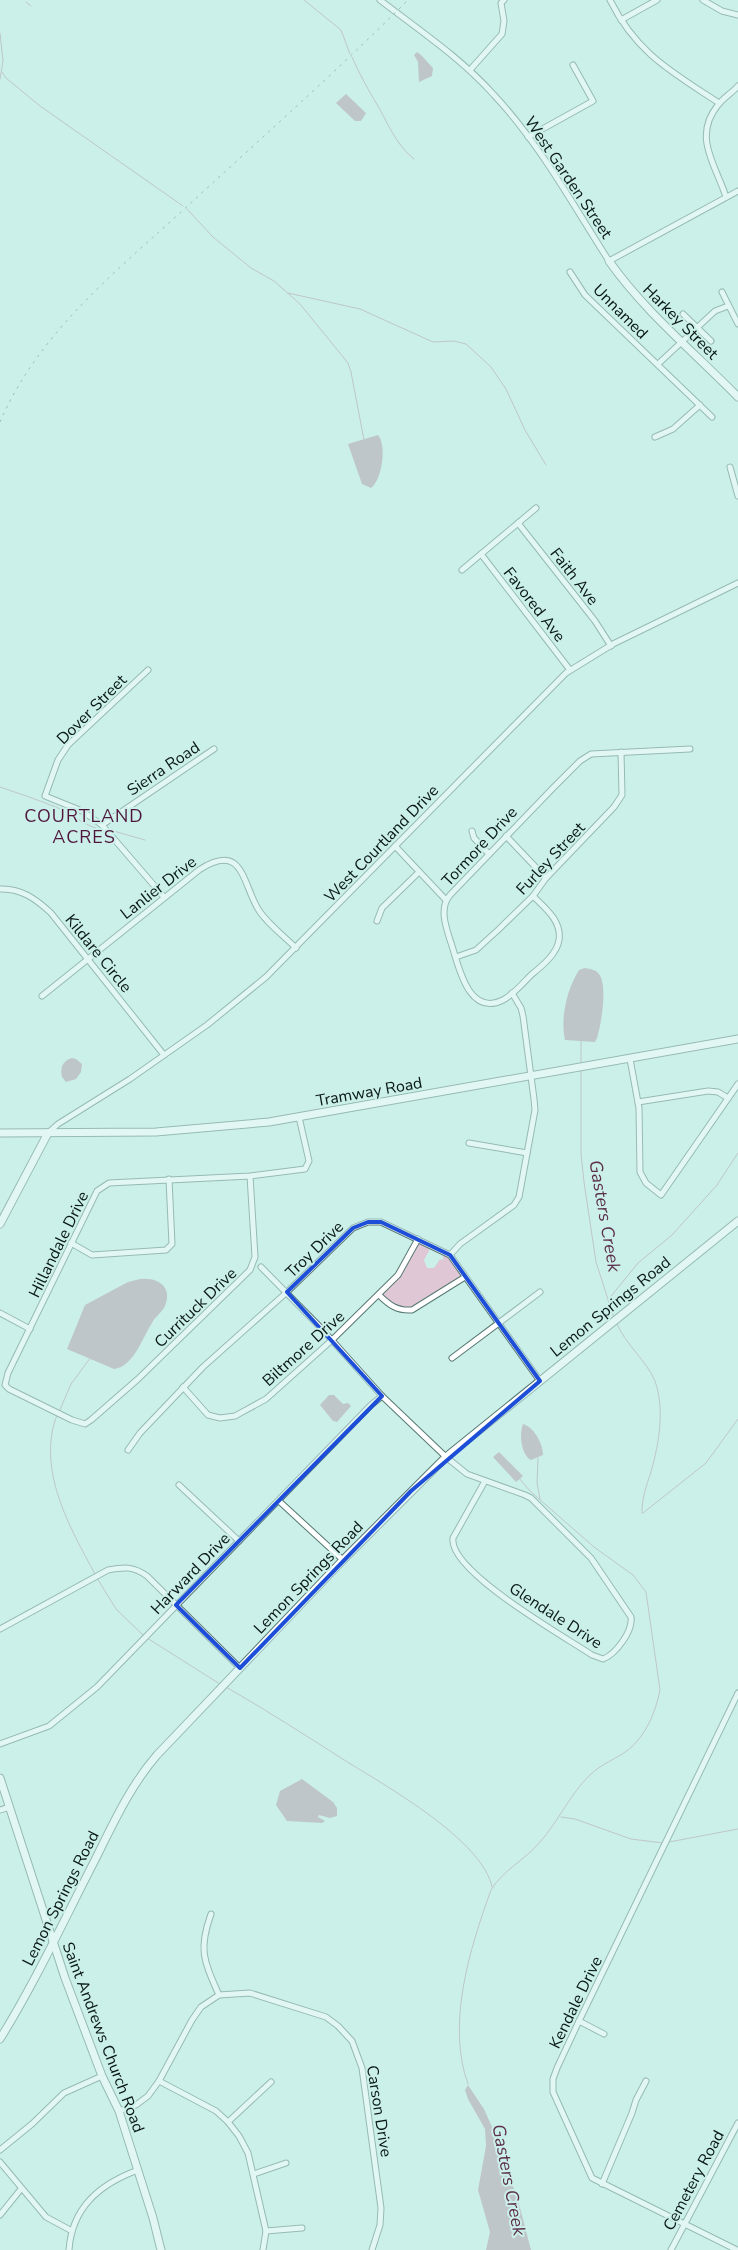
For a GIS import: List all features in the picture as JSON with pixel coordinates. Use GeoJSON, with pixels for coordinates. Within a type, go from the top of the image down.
{"type":"FeatureCollection","features":[{"type":"Feature","properties":{"kind":"street","name":"West Garden Street"},"geometry":{"type":"LineString","coordinates":[[380,0],[470,70],[510,112],[609,261],[738,191]]}},
{"type":"Feature","properties":{"kind":"street"},"geometry":{"type":"LineString","coordinates":[[470,70],[502,34],[504,29],[501,4],[504,0]]}},
{"type":"Feature","properties":{"kind":"street"},"geometry":{"type":"LineString","coordinates":[[610,0],[621,20],[647,53],[719,103]]}},
{"type":"Feature","properties":{"kind":"street"},"geometry":{"type":"LineString","coordinates":[[621,20],[657,0]]}},
{"type":"Feature","properties":{"kind":"street"},"geometry":{"type":"LineString","coordinates":[[703,0],[722,10],[738,15]]}},
{"type":"Feature","properties":{"kind":"street"},"geometry":{"type":"LineString","coordinates":[[528,137],[592,101],[573,65]]}},
{"type":"Feature","properties":{"kind":"street"},"geometry":{"type":"LineString","coordinates":[[726,197],[710,160],[705,139],[707,125],[719,103],[738,86]]}},
{"type":"Feature","properties":{"kind":"street","name":"Harkey Street"},"geometry":{"type":"LineString","coordinates":[[609,261],[624,283],[738,396]]}},
{"type":"Feature","properties":{"kind":"street","name":"Unnamed"},"geometry":{"type":"LineString","coordinates":[[570,272],[585,295],[712,417]]}},
{"type":"Feature","properties":{"kind":"street"},"geometry":{"type":"LineString","coordinates":[[722,292],[738,324]]}},
{"type":"Feature","properties":{"kind":"street"},"geometry":{"type":"LineString","coordinates":[[658,364],[682,340],[715,312],[728,306]]}},
{"type":"Feature","properties":{"kind":"street"},"geometry":{"type":"LineString","coordinates":[[683,314],[711,340]]}},
{"type":"Feature","properties":{"kind":"street"},"geometry":{"type":"LineString","coordinates":[[655,437],[673,428],[700,405]]}},
{"type":"Feature","properties":{"kind":"street"},"geometry":{"type":"LineString","coordinates":[[730,466],[738,496]]}},
{"type":"Feature","properties":{"kind":"street"},"geometry":{"type":"LineString","coordinates":[[462,570],[536,508]]}},
{"type":"Feature","properties":{"kind":"street","name":"Faith Ave"},"geometry":{"type":"LineString","coordinates":[[518,523],[600,627],[611,646]]}},
{"type":"Feature","properties":{"kind":"street","name":"Favored Ave"},"geometry":{"type":"LineString","coordinates":[[481,554],[570,670]]}},
{"type":"Feature","properties":{"kind":"street","name":"West Courtland Drive"},"geometry":{"type":"LineString","coordinates":[[48,1133],[58,1124],[164,1055],[246,995],[296,948],[570,670],[611,646],[738,583]]}},
{"type":"Feature","properties":{"kind":"street","name":"Dover Street"},"geometry":{"type":"LineString","coordinates":[[102,825],[82,811],[45,796],[58,760],[68,745],[148,670]]}},
{"type":"Feature","properties":{"kind":"street","name":"Sierra Road"},"geometry":{"type":"LineString","coordinates":[[102,825],[214,749]]}},
{"type":"Feature","properties":{"kind":"street","name":"Tormore Drive"},"geometry":{"type":"LineString","coordinates":[[533,896],[550,913],[557,924],[559,940],[552,955],[503,1000],[490,1004],[476,999],[468,991],[462,980],[443,911],[446,900],[580,761],[591,754],[690,749]]}},
{"type":"Feature","properties":{"kind":"street","name":"Furley Street"},"geometry":{"type":"LineString","coordinates":[[456,957],[476,950],[533,896],[546,878],[600,824],[622,795],[621,752]]}},
{"type":"Feature","properties":{"kind":"street"},"geometry":{"type":"LineString","coordinates":[[102,825],[164,898]]}},
{"type":"Feature","properties":{"kind":"street"},"geometry":{"type":"LineString","coordinates":[[472,831],[474,838],[489,854]]}},
{"type":"Feature","properties":{"kind":"street"},"geometry":{"type":"LineString","coordinates":[[506,836],[546,878]]}},
{"type":"Feature","properties":{"kind":"street"},"geometry":{"type":"LineString","coordinates":[[395,846],[446,900]]}},
{"type":"Feature","properties":{"kind":"street","name":"Lanlier Drive"},"geometry":{"type":"LineString","coordinates":[[42,996],[164,898],[210,863],[220,860],[233,862],[242,870],[261,913],[296,948]]}},
{"type":"Feature","properties":{"kind":"street"},"geometry":{"type":"LineString","coordinates":[[378,921],[382,908],[419,872]]}},
{"type":"Feature","properties":{"kind":"street","name":"Kildare Circle"},"geometry":{"type":"LineString","coordinates":[[0,889],[11,888],[42,904],[164,1055]]}},
{"type":"Feature","properties":{"kind":"street"},"geometry":{"type":"LineString","coordinates":[[450,1255],[460,1244],[514,1205],[519,1197],[535,1110],[523,1016],[521,1008],[512,993]]}},
{"type":"Feature","properties":{"kind":"street","name":"Tramway Road"},"geometry":{"type":"LineString","coordinates":[[0,1133],[132,1133],[204,1129],[299,1117],[738,1039]]}},
{"type":"Feature","properties":{"kind":"street"},"geometry":{"type":"LineString","coordinates":[[630,1059],[638,1102],[640,1172],[646,1183],[661,1195],[738,1084]]}},
{"type":"Feature","properties":{"kind":"street"},"geometry":{"type":"LineString","coordinates":[[638,1102],[708,1091],[718,1092],[728,1098]]}},
{"type":"Feature","properties":{"kind":"street","name":"Hillandale Drive"},"geometry":{"type":"LineString","coordinates":[[85,1424],[72,1420],[4,1385],[8,1373],[97,1191],[109,1183],[250,1176],[305,1169],[309,1161],[299,1117]]}},
{"type":"Feature","properties":{"kind":"street"},"geometry":{"type":"LineString","coordinates":[[0,1224],[48,1133]]}},
{"type":"Feature","properties":{"kind":"street"},"geometry":{"type":"LineString","coordinates":[[469,1143],[527,1153]]}},
{"type":"Feature","properties":{"kind":"street","name":"Currituck Drive"},"geometry":{"type":"LineString","coordinates":[[85,1424],[138,1380],[250,1270],[255,1257],[250,1176]]}},
{"type":"Feature","properties":{"kind":"street"},"geometry":{"type":"LineString","coordinates":[[71,1243],[92,1255],[166,1250],[172,1244],[169,1179]]}},
{"type":"Feature","properties":{"kind":"street","name":"Lemon Springs Road"},"geometry":{"type":"LineString","coordinates":[[0,2038],[53,1942],[118,1813],[137,1781],[157,1755],[343,1560],[446,1457],[738,1221]]}},
{"type":"Feature","properties":{"kind":"street","name":"Troy Drive"},"geometry":{"type":"LineString","coordinates":[[128,1450],[140,1433],[203,1367],[360,1224],[381,1222],[450,1255],[540,1381]]}},
{"type":"Feature","properties":{"kind":"street","name":"Biltmore Drive"},"geometry":{"type":"LineString","coordinates":[[183,1388],[208,1415],[220,1418],[234,1416],[266,1399],[379,1295],[403,1268],[418,1239]]}},
{"type":"Feature","properties":{"kind":"street","name":"Glendale Drive"},"geometry":{"type":"LineString","coordinates":[[261,1267],[287,1292],[382,1396],[446,1457],[467,1474],[531,1498],[591,1558],[631,1617],[630,1628],[611,1655],[603,1659],[592,1655],[478,1579],[458,1557],[453,1547],[453,1538],[485,1481]]}},
{"type":"Feature","properties":{"kind":"street"},"geometry":{"type":"LineString","coordinates":[[379,1295],[391,1307],[405,1311],[412,1310],[465,1277]]}},
{"type":"Feature","properties":{"kind":"street"},"geometry":{"type":"LineString","coordinates":[[452,1358],[540,1292]]}},
{"type":"Feature","properties":{"kind":"street"},"geometry":{"type":"LineString","coordinates":[[0,1314],[30,1329]]}},
{"type":"Feature","properties":{"kind":"street","name":"Harward Drive"},"geometry":{"type":"LineString","coordinates":[[0,1744],[49,1726],[97,1687],[371,1405],[382,1396]]}},
{"type":"Feature","properties":{"kind":"street"},"geometry":{"type":"LineString","coordinates":[[179,1485],[239,1541]]}},
{"type":"Feature","properties":{"kind":"street"},"geometry":{"type":"LineString","coordinates":[[279,1501],[343,1560]]}},
{"type":"Feature","properties":{"kind":"street"},"geometry":{"type":"LineString","coordinates":[[0,1629],[108,1570],[125,1566],[137,1569],[147,1576],[240,1668]]}},
{"type":"Feature","properties":{"kind":"street","name":"Kendale Drive"},"geometry":{"type":"LineString","coordinates":[[737,2250],[592,2178],[553,2092],[553,2079],[579,2021],[738,1693]]}},
{"type":"Feature","properties":{"kind":"street","name":"Saint Andrews Church Road"},"geometry":{"type":"LineString","coordinates":[[0,1778],[53,1942],[102,2076],[119,2111],[161,2250]]}},
{"type":"Feature","properties":{"kind":"street"},"geometry":{"type":"LineString","coordinates":[[0,1810],[10,1807]]}},
{"type":"Feature","properties":{"kind":"street"},"geometry":{"type":"LineString","coordinates":[[119,2111],[142,2100],[159,2081],[201,2007],[219,1995],[206,1966],[204,1950],[203,1936],[211,1914]]}},
{"type":"Feature","properties":{"kind":"street","name":"Carson Drive"},"geometry":{"type":"LineString","coordinates":[[219,1995],[250,1993],[326,2017],[338,2026],[352,2041],[362,2068],[381,2208],[380,2225],[372,2250]]}},
{"type":"Feature","properties":{"kind":"street"},"geometry":{"type":"LineString","coordinates":[[579,2021],[604,2034]]}},
{"type":"Feature","properties":{"kind":"street"},"geometry":{"type":"LineString","coordinates":[[0,2150],[32,2124],[64,2093],[102,2076]]}},
{"type":"Feature","properties":{"kind":"street"},"geometry":{"type":"LineString","coordinates":[[159,2081],[216,2111],[239,2136],[248,2153],[254,2174],[266,2231],[263,2250]]}},
{"type":"Feature","properties":{"kind":"street"},"geometry":{"type":"LineString","coordinates":[[602,2184],[636,2100],[646,2081]]}},
{"type":"Feature","properties":{"kind":"street"},"geometry":{"type":"LineString","coordinates":[[228,2122],[270,2082]]}},
{"type":"Feature","properties":{"kind":"street","name":"Cemetery Road"},"geometry":{"type":"LineString","coordinates":[[671,2250],[738,2123]]}},
{"type":"Feature","properties":{"kind":"street"},"geometry":{"type":"LineString","coordinates":[[0,2162],[46,2217],[72,2231]]}},
{"type":"Feature","properties":{"kind":"street"},"geometry":{"type":"LineString","coordinates":[[254,2174],[286,2163]]}},
{"type":"Feature","properties":{"kind":"street"},"geometry":{"type":"LineString","coordinates":[[69,2250],[72,2231],[83,2207],[98,2192],[119,2177],[138,2170]]}},
{"type":"Feature","properties":{"kind":"street"},"geometry":{"type":"LineString","coordinates":[[0,2215],[21,2189]]}},
{"type":"Feature","properties":{"kind":"street"},"geometry":{"type":"LineString","coordinates":[[266,2231],[302,2228]]}},
{"type":"Feature","properties":{"kind":"highlighted area"},"geometry":{"type":"Polygon","coordinates":[[[368,1222],[381,1222],[450,1255],[540,1381],[411,1491],[240,1668],[176,1605],[382,1396],[287,1292],[353,1228],[368,1222]]]}},
{"type":"Feature","properties":{"kind":"shaded area"},"geometry":{"type":"Polygon","coordinates":[[[419,1242],[431,1247],[424,1260],[427,1268],[434,1268],[440,1259],[443,1260],[443,1254],[448,1257],[462,1277],[411,1308],[398,1307],[382,1294],[405,1269],[419,1242]]]}},
{"type":"Feature","properties":{"kind":"water"},"geometry":{"type":"Polygon","coordinates":[[[417,52],[433,68],[432,76],[419,82],[418,62],[414,55],[417,52]]]}},
{"type":"Feature","properties":{"kind":"water"},"geometry":{"type":"Polygon","coordinates":[[[346,94],[366,113],[361,121],[355,121],[336,103],[346,94]]]}},
{"type":"Feature","properties":{"kind":"water"},"geometry":{"type":"Polygon","coordinates":[[[378,435],[382,446],[382,462],[378,478],[371,488],[362,484],[348,444],[378,435]]]}},
{"type":"Feature","properties":{"kind":"water"},"geometry":{"type":"Polygon","coordinates":[[[585,968],[598,973],[602,980],[602,1015],[597,1038],[595,1042],[565,1040],[563,1022],[568,995],[579,970],[585,968]]]}},
{"type":"Feature","properties":{"kind":"water"},"geometry":{"type":"Polygon","coordinates":[[[72,1058],[82,1064],[81,1072],[76,1079],[66,1082],[62,1077],[61,1071],[64,1063],[72,1058]]]}},
{"type":"Feature","properties":{"kind":"water"},"geometry":{"type":"Polygon","coordinates":[[[140,1279],[153,1280],[163,1285],[166,1290],[167,1301],[127,1363],[114,1369],[67,1349],[85,1305],[128,1282],[140,1279]]]}},
{"type":"Feature","properties":{"kind":"water"},"geometry":{"type":"Polygon","coordinates":[[[329,1395],[334,1395],[343,1404],[348,1403],[351,1406],[337,1422],[333,1421],[320,1405],[329,1395]]]}},
{"type":"Feature","properties":{"kind":"water"},"geometry":{"type":"Polygon","coordinates":[[[523,1424],[537,1436],[543,1455],[531,1460],[525,1454],[521,1438],[523,1424]]]}},
{"type":"Feature","properties":{"kind":"water"},"geometry":{"type":"Polygon","coordinates":[[[499,1452],[523,1476],[516,1482],[493,1457],[499,1452]]]}},
{"type":"Feature","properties":{"kind":"water"},"geometry":{"type":"Polygon","coordinates":[[[302,1779],[333,1802],[337,1808],[337,1816],[330,1818],[319,1815],[318,1817],[325,1821],[322,1823],[287,1821],[276,1805],[280,1791],[302,1779]]]}},
{"type":"Feature","properties":{"kind":"water"},"geometry":{"type":"Polygon","coordinates":[[[468,2085],[484,2109],[497,2138],[519,2204],[531,2250],[486,2250],[490,2232],[478,2190],[486,2146],[485,2129],[468,2099],[465,2090],[468,2085]]]}},
{"type":"Feature","properties":{"kind":"waterway"},"geometry":{"type":"LineString","coordinates":[[304,0],[341,30],[350,54]]}},
{"type":"Feature","properties":{"kind":"waterway"},"geometry":{"type":"LineString","coordinates":[[26,2],[31,6]]}},
{"type":"Feature","properties":{"kind":"waterway"},"geometry":{"type":"LineString","coordinates":[[0,33],[3,61],[0,79]]}},
{"type":"Feature","properties":{"kind":"waterway"},"geometry":{"type":"LineString","coordinates":[[352,57],[396,139],[414,159]]}},
{"type":"Feature","properties":{"kind":"waterway"},"geometry":{"type":"LineString","coordinates":[[2,72],[6,78],[40,106],[183,206]]}},
{"type":"Feature","properties":{"kind":"waterway"},"geometry":{"type":"LineString","coordinates":[[187,209],[213,237],[251,268],[274,281],[300,304],[348,363],[364,440]]}},
{"type":"Feature","properties":{"kind":"waterway"},"geometry":{"type":"LineString","coordinates":[[288,293],[360,309],[433,342],[454,341],[466,344],[491,367],[506,389],[525,430],[546,465]]}},
{"type":"Feature","properties":{"kind":"waterway"},"geometry":{"type":"LineString","coordinates":[[0,787],[58,808],[86,824],[104,830]]}},
{"type":"Feature","properties":{"kind":"waterway"},"geometry":{"type":"LineString","coordinates":[[110,830],[145,840]]}},
{"type":"Feature","properties":{"kind":"waterway","name":"Gasters Creek"},"geometry":{"type":"LineString","coordinates":[[581,1041],[581,1064]]}},
{"type":"Feature","properties":{"kind":"waterway","name":"Gasters Creek"},"geometry":{"type":"LineString","coordinates":[[581,1071],[581,1154],[584,1182],[596,1262],[614,1318]]}},
{"type":"Feature","properties":{"kind":"waterway"},"geometry":{"type":"LineString","coordinates":[[608,1300],[638,1263],[672,1235],[717,1185],[738,1153]]}},
{"type":"Feature","properties":{"kind":"waterway","name":"Gasters Creek"},"geometry":{"type":"LineString","coordinates":[[617,1324],[625,1339],[651,1373],[655,1381],[660,1403],[660,1426],[642,1513]]}},
{"type":"Feature","properties":{"kind":"waterway"},"geometry":{"type":"LineString","coordinates":[[59,1412],[71,1384],[91,1357]]}},
{"type":"Feature","properties":{"kind":"waterway"},"geometry":{"type":"LineString","coordinates":[[57,1415],[52,1435],[53,1477],[66,1518],[95,1574]]}},
{"type":"Feature","properties":{"kind":"waterway"},"geometry":{"type":"LineString","coordinates":[[643,1513],[706,1463],[738,1419]]}},
{"type":"Feature","properties":{"kind":"waterway"},"geometry":{"type":"LineString","coordinates":[[538,1458],[537,1483],[540,1499]]}},
{"type":"Feature","properties":{"kind":"waterway","name":"Gasters Creek"},"geometry":{"type":"LineString","coordinates":[[468,2084],[462,2061],[459,2037],[463,1986],[475,1936],[491,1890],[508,1871],[540,1842],[576,1791],[590,1775],[628,1750],[640,1738],[653,1715],[660,1690],[646,1592],[633,1575],[594,1547],[530,1491],[519,1478]]}},
{"type":"Feature","properties":{"kind":"waterway"},"geometry":{"type":"LineString","coordinates":[[97,1578],[116,1609],[144,1636]]}},
{"type":"Feature","properties":{"kind":"waterway"},"geometry":{"type":"LineString","coordinates":[[147,1638],[220,1684]]}},
{"type":"Feature","properties":{"kind":"waterway"},"geometry":{"type":"LineString","coordinates":[[226,1687],[387,1786],[432,1817],[471,1852],[485,1869],[492,1887]]}},
{"type":"Feature","properties":{"kind":"waterway"},"geometry":{"type":"LineString","coordinates":[[561,1817],[575,1819],[631,1839],[663,1843]]}},
{"type":"Feature","properties":{"kind":"waterway"},"geometry":{"type":"LineString","coordinates":[[669,1842],[738,1829]]}},
{"type":"Feature","properties":{"kind":"railway"},"geometry":{"type":"LineString","coordinates":[[0,422],[16,390],[35,361],[56,333],[103,283],[324,81],[408,0]]}},
{"type":"Feature","properties":{"kind":"district","name":"COURTLAND ACRES"},"geometry":{"type":"Point","coordinates":[84,826]}}]}
